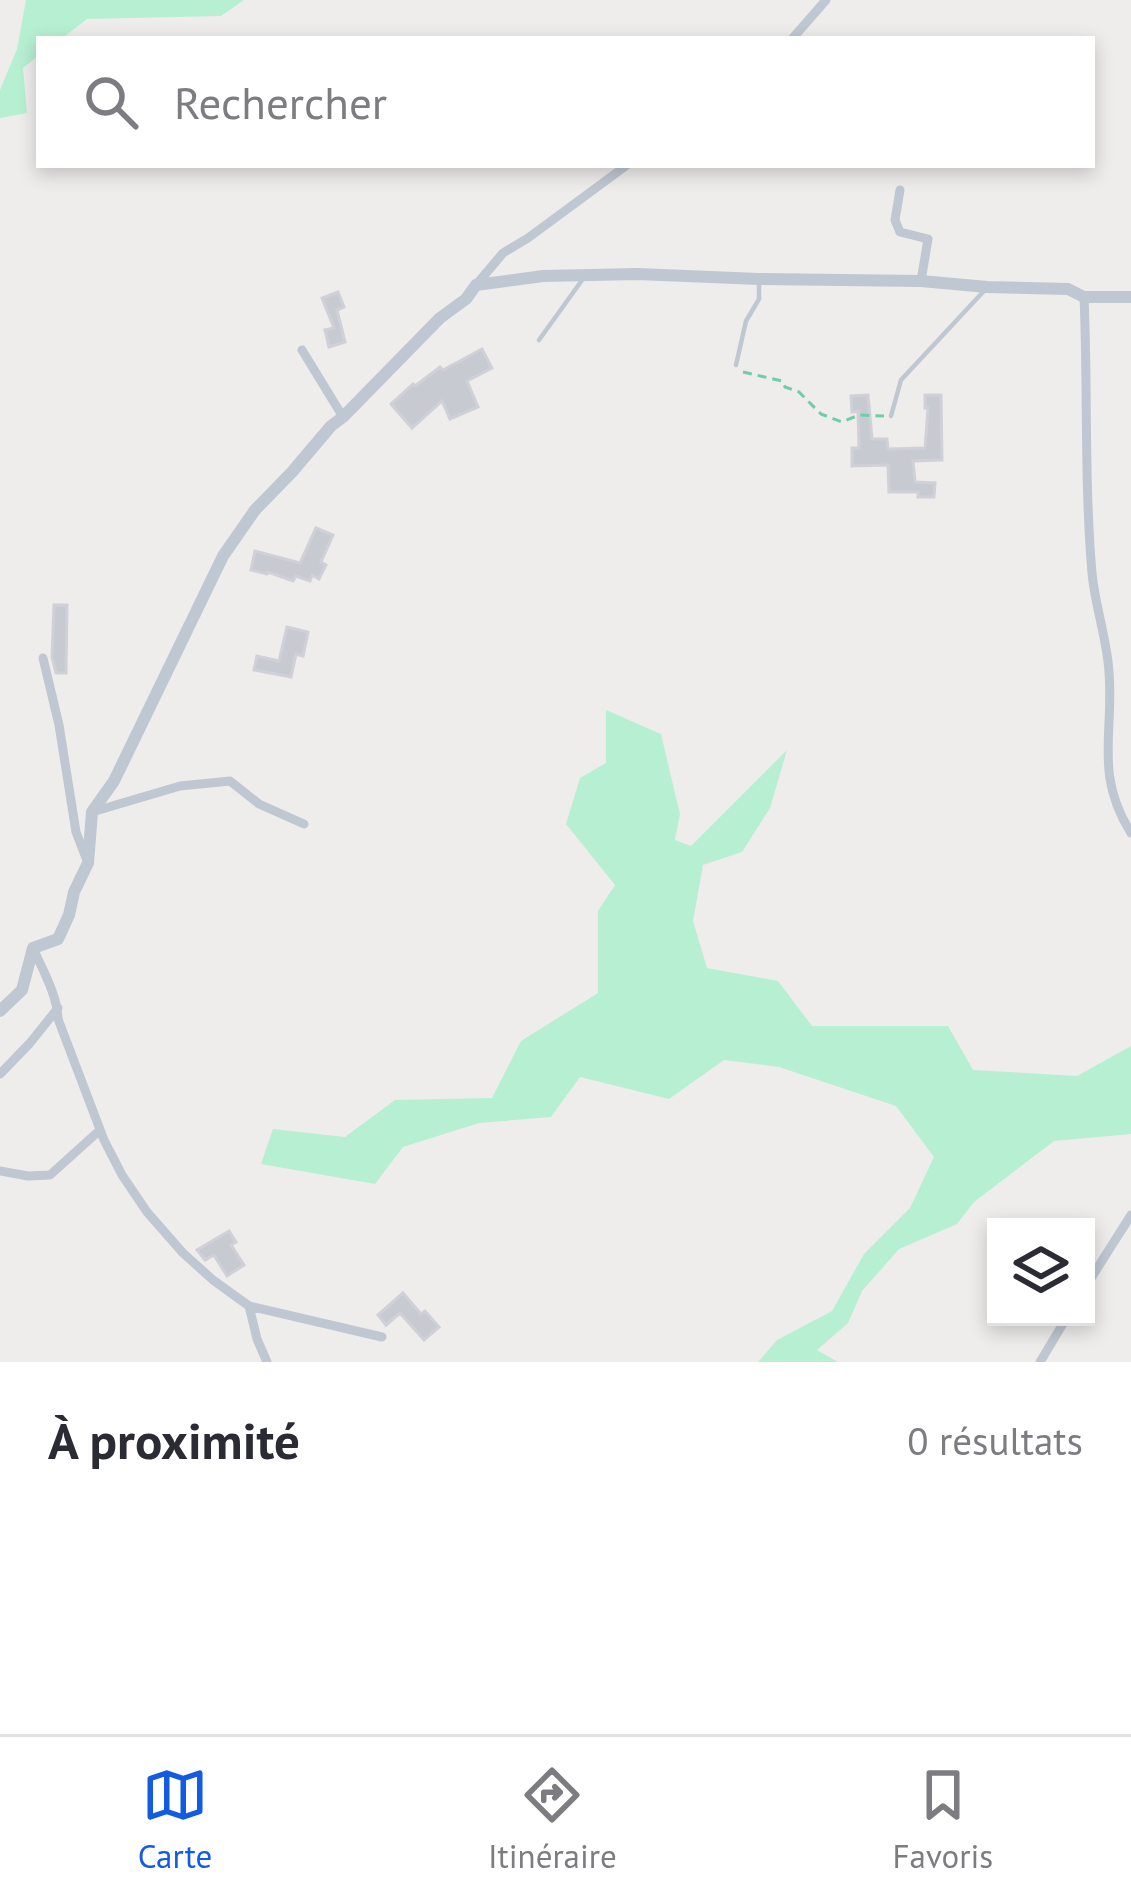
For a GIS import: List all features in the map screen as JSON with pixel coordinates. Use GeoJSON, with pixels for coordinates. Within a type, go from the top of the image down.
{"type":"FeatureCollection","features":[{"type":"Feature","properties":{"kind":"street"},"geometry":{"type":"LineString","coordinates":[[795,36],[826,0]]}},
{"type":"Feature","properties":{"kind":"street"},"geometry":{"type":"LineString","coordinates":[[32,948],[58,940],[88,863],[92,812],[114,781],[223,556],[255,510],[331,426],[466,299],[503,253],[623,168]]}},
{"type":"Feature","properties":{"kind":"street"},"geometry":{"type":"LineString","coordinates":[[900,190],[895,220],[900,232],[928,239],[921,281]]}},
{"type":"Feature","properties":{"kind":"street"},"geometry":{"type":"LineString","coordinates":[[476,285],[543,276],[637,274],[921,281],[1131,297]]}},
{"type":"Feature","properties":{"kind":"street"},"geometry":{"type":"LineString","coordinates":[[1084,297],[1092,577],[1109,673],[1107,764],[1112,796],[1131,833]]}},
{"type":"Feature","properties":{"kind":"street"},"geometry":{"type":"LineString","coordinates":[[302,350],[344,417]]}},
{"type":"Feature","properties":{"kind":"street"},"geometry":{"type":"LineString","coordinates":[[43,658],[76,832],[88,863]]}},
{"type":"Feature","properties":{"kind":"street"},"geometry":{"type":"LineString","coordinates":[[92,812],[179,786],[230,782],[259,804],[304,824]]}},
{"type":"Feature","properties":{"kind":"street"},"geometry":{"type":"LineString","coordinates":[[32,948],[100,1130],[122,1175],[183,1253],[249,1306],[382,1336]]}},
{"type":"Feature","properties":{"kind":"street"},"geometry":{"type":"LineString","coordinates":[[0,1011],[22,990],[32,948]]}},
{"type":"Feature","properties":{"kind":"street"},"geometry":{"type":"LineString","coordinates":[[0,1073],[58,1008]]}},
{"type":"Feature","properties":{"kind":"street"},"geometry":{"type":"LineString","coordinates":[[0,1172],[50,1174],[100,1130]]}},
{"type":"Feature","properties":{"kind":"street"},"geometry":{"type":"LineString","coordinates":[[1095,1272],[1131,1216]]}},
{"type":"Feature","properties":{"kind":"street"},"geometry":{"type":"LineString","coordinates":[[249,1306],[267,1362]]}},
{"type":"Feature","properties":{"kind":"street"},"geometry":{"type":"LineString","coordinates":[[1040,1362],[1062,1326]]}},
{"type":"Feature","properties":{"kind":"lane"},"geometry":{"type":"LineString","coordinates":[[539,340],[586,276]]}},
{"type":"Feature","properties":{"kind":"lane"},"geometry":{"type":"LineString","coordinates":[[736,365],[746,321],[759,299],[759,279]]}},
{"type":"Feature","properties":{"kind":"lane"},"geometry":{"type":"LineString","coordinates":[[891,416],[901,380],[987,287]]}},
{"type":"Feature","properties":{"kind":"path"},"geometry":{"type":"LineString","coordinates":[[736,365],[742,372],[782,381],[821,414],[842,422],[859,415],[891,416]]}},
{"type":"Feature","properties":{"kind":"green space"},"geometry":{"type":"Polygon","coordinates":[[[26,0],[244,0],[221,16],[87,19],[65,36],[36,36],[36,57],[23,68],[27,113],[0,118],[0,90],[17,49],[26,0]]]}},
{"type":"Feature","properties":{"kind":"green space"},"geometry":{"type":"Polygon","coordinates":[[[606,710],[661,734],[680,814],[675,840],[691,846],[787,750],[770,808],[742,852],[703,865],[693,921],[707,968],[778,981],[812,1026],[948,1026],[973,1070],[1077,1076],[1131,1046],[1131,1134],[1054,1141],[974,1202],[957,1224],[899,1249],[862,1291],[848,1323],[817,1350],[838,1362],[758,1362],[777,1340],[832,1311],[864,1254],[910,1208],[934,1157],[896,1106],[779,1067],[724,1060],[669,1099],[580,1077],[551,1117],[479,1123],[403,1147],[375,1184],[261,1164],[273,1129],[345,1137],[395,1100],[492,1098],[521,1041],[598,993],[598,911],[615,885],[566,824],[580,778],[606,763],[606,710]]]}},
{"type":"Feature","properties":{"kind":"building"},"geometry":{"type":"Polygon","coordinates":[[[338,292],[344,307],[337,310],[345,342],[329,347],[325,330],[334,328],[322,298],[338,292]]]}},
{"type":"Feature","properties":{"kind":"building"},"geometry":{"type":"Polygon","coordinates":[[[482,349],[492,368],[467,381],[478,407],[450,419],[442,401],[412,428],[391,404],[440,367],[443,370],[482,349]]]}},
{"type":"Feature","properties":{"kind":"building"},"geometry":{"type":"Polygon","coordinates":[[[868,395],[872,439],[887,439],[888,449],[925,448],[925,395],[941,395],[942,460],[913,461],[915,482],[935,483],[934,497],[889,492],[888,465],[852,466],[852,448],[859,448],[858,411],[852,412],[851,396],[868,395]]]}},
{"type":"Feature","properties":{"kind":"building"},"geometry":{"type":"Polygon","coordinates":[[[316,528],[333,535],[319,579],[296,576],[293,581],[251,570],[255,551],[300,563],[316,528]]]}},
{"type":"Feature","properties":{"kind":"building"},"geometry":{"type":"Polygon","coordinates":[[[54,605],[67,605],[66,673],[56,673],[52,657],[54,605]]]}},
{"type":"Feature","properties":{"kind":"building"},"geometry":{"type":"Polygon","coordinates":[[[287,627],[308,632],[303,656],[296,654],[291,677],[254,670],[257,656],[279,661],[287,627]]]}},
{"type":"Feature","properties":{"kind":"building"},"geometry":{"type":"Polygon","coordinates":[[[229,1231],[236,1242],[231,1245],[244,1265],[227,1276],[214,1255],[205,1260],[197,1250],[229,1231]]]}},
{"type":"Feature","properties":{"kind":"building"},"geometry":{"type":"Polygon","coordinates":[[[403,1293],[439,1327],[424,1340],[400,1313],[386,1325],[378,1315],[403,1293]]]}}]}
